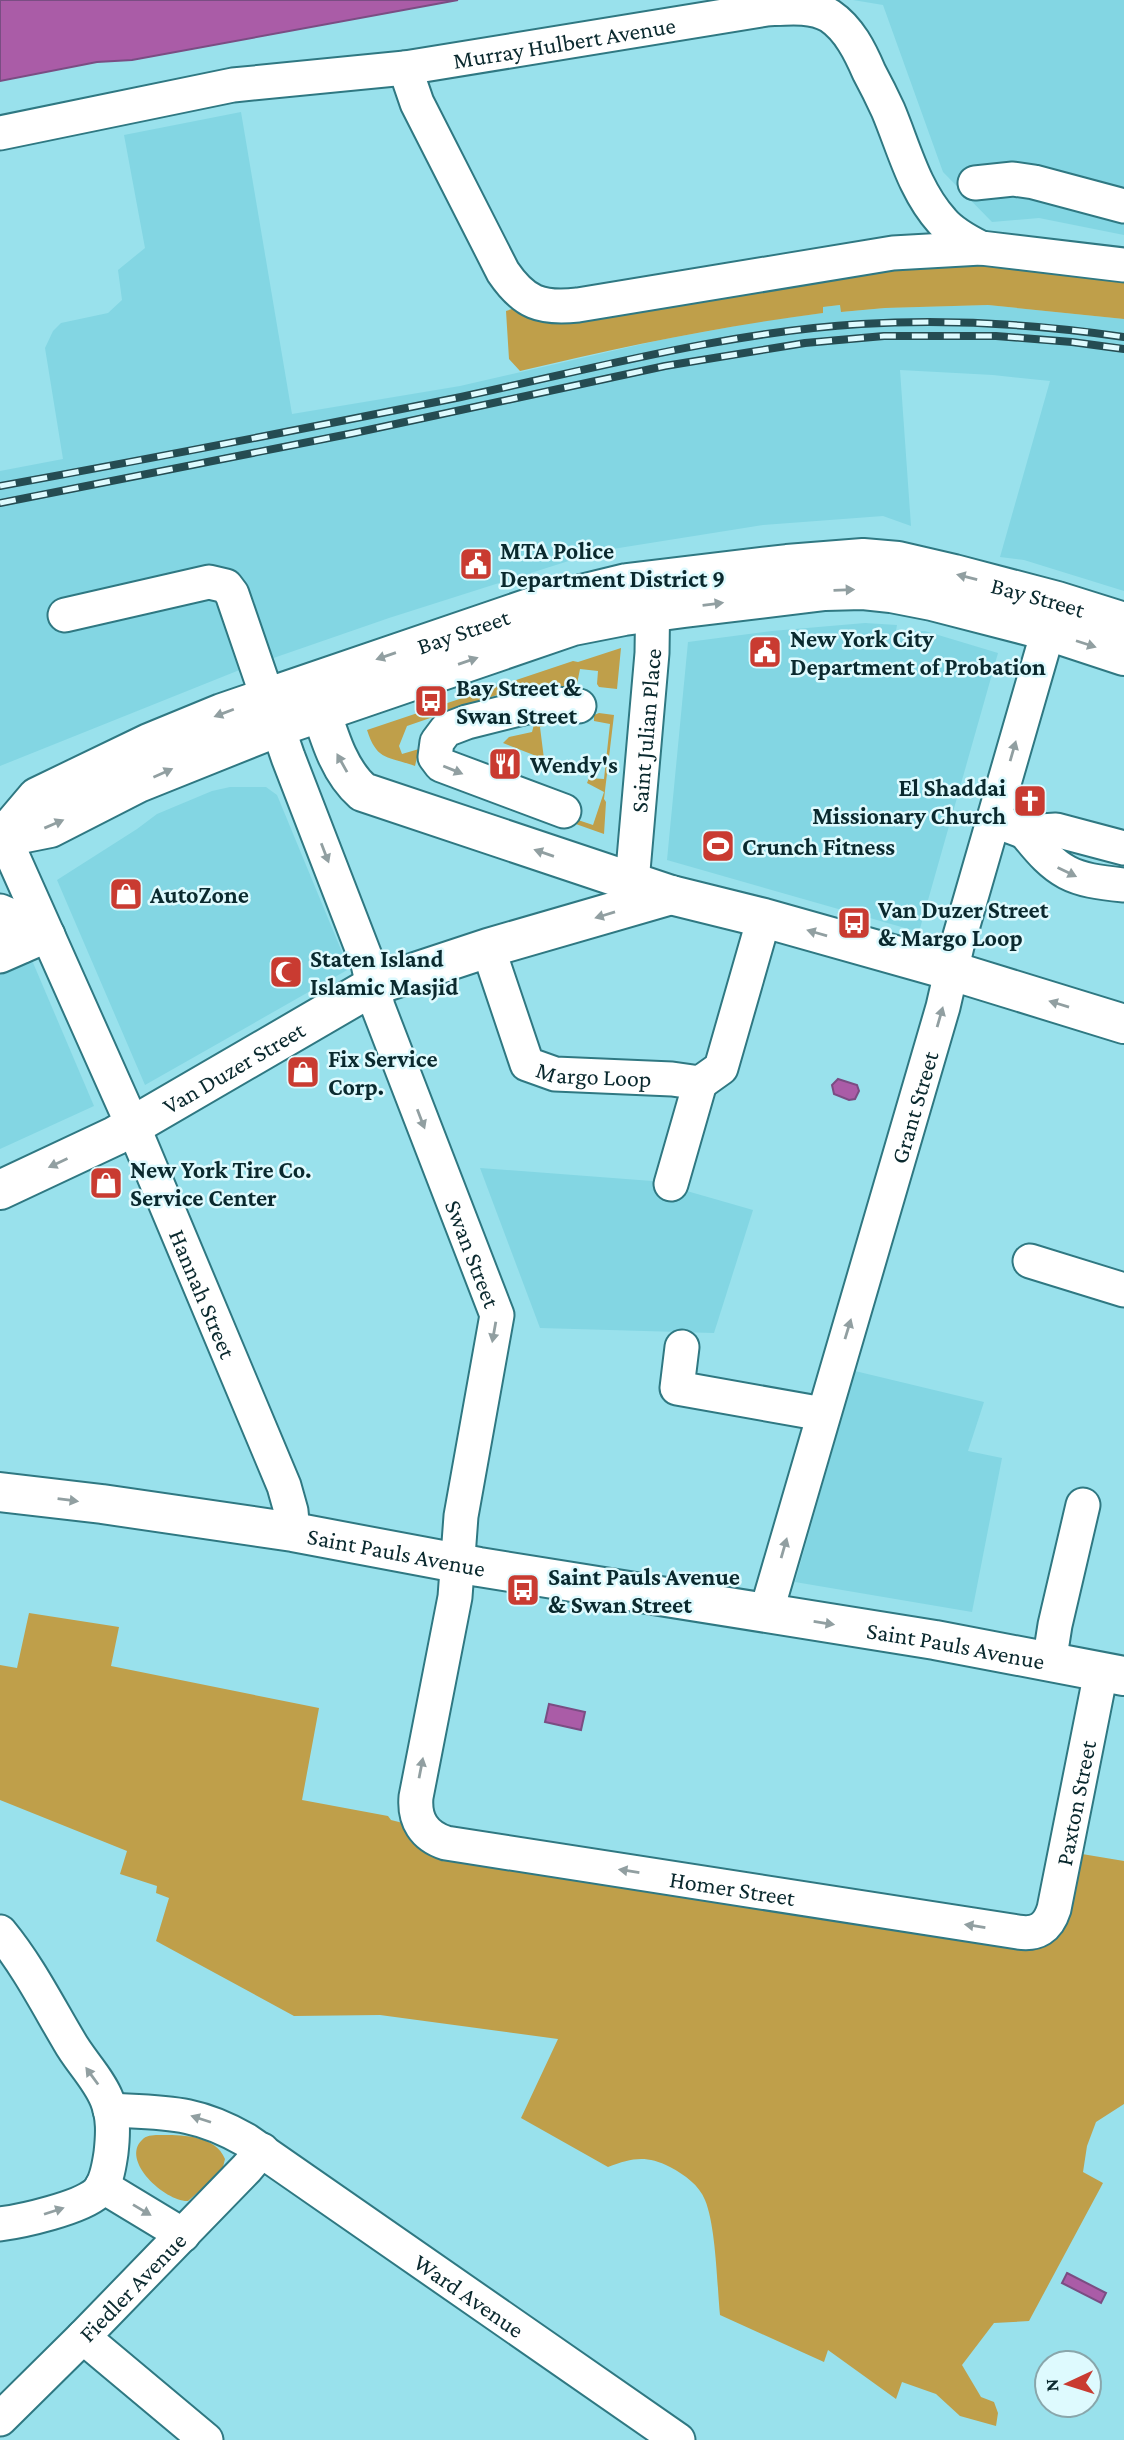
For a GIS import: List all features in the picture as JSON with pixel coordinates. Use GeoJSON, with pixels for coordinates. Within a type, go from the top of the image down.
{"type":"FeatureCollection","features":[{"type":"Feature","properties":{"kind":"main road","name":"Bay Street"},"geometry":{"type":"LineString","coordinates":[[1,834],[37,797],[149,743],[272,712],[541,604],[586,591],[652,596],[823,560],[863,558],[919,565],[1052,616],[1124,656]]}},
{"type":"Feature","properties":{"kind":"main road","name":"Bay Street"},"geometry":{"type":"LineString","coordinates":[[1052,616],[1124,622]]}},
{"type":"Feature","properties":{"kind":"main road"},"geometry":{"type":"LineString","coordinates":[[316,696],[337,755],[354,784],[363,792],[671,895],[764,918],[951,971],[1124,1024]]}},
{"type":"Feature","properties":{"kind":"main road","name":"Van Duzer Street"},"geometry":{"type":"LineString","coordinates":[[0,1189],[133,1126],[373,986],[488,948],[671,895]]}},
{"type":"Feature","properties":{"kind":"main road","name":"Saint Pauls Avenue"},"geometry":{"type":"LineString","coordinates":[[0,1492],[293,1532],[457,1562],[935,1640],[1113,1674]]}},
{"type":"Feature","properties":{"kind":"street","name":"Murray Hulbert Avenue"},"geometry":{"type":"LineString","coordinates":[[0,133],[233,85],[404,68],[767,9],[799,7],[827,14],[845,29],[862,57],[927,201],[943,222],[963,239],[981,248],[1124,265]]}},
{"type":"Feature","properties":{"kind":"street"},"geometry":{"type":"LineString","coordinates":[[404,68],[417,103],[503,272],[526,299],[537,304],[578,306],[893,253],[981,248]]}},
{"type":"Feature","properties":{"kind":"street"},"geometry":{"type":"LineString","coordinates":[[975,183],[1013,179],[1034,182],[1124,206]]}},
{"type":"Feature","properties":{"kind":"street","name":"Swan Street"},"geometry":{"type":"LineString","coordinates":[[65,615],[209,582],[226,586],[236,605],[272,712],[363,950],[378,1007],[497,1315],[461,1516],[455,1597],[416,1797],[417,1817],[426,1833]]}},
{"type":"Feature","properties":{"kind":"street","name":"Saint Julian Place"},"geometry":{"type":"LineString","coordinates":[[632,882],[652,653],[652,596]]}},
{"type":"Feature","properties":{"kind":"street","name":"Grant Street"},"geometry":{"type":"LineString","coordinates":[[765,1613],[943,1007],[1052,616]]}},
{"type":"Feature","properties":{"kind":"street"},"geometry":{"type":"LineString","coordinates":[[564,811],[441,765],[435,757],[437,742],[446,730],[498,712],[543,703],[579,706]]}},
{"type":"Feature","properties":{"kind":"street"},"geometry":{"type":"LineString","coordinates":[[993,820],[1025,832],[1056,830],[1124,848]]}},
{"type":"Feature","properties":{"kind":"street"},"geometry":{"type":"LineString","coordinates":[[1025,832],[1044,855],[1065,874],[1124,885]]}},
{"type":"Feature","properties":{"kind":"street","name":"Hannah Street"},"geometry":{"type":"LineString","coordinates":[[1,834],[24,946],[133,1126],[284,1486],[293,1532]]}},
{"type":"Feature","properties":{"kind":"street"},"geometry":{"type":"LineString","coordinates":[[0,911],[7,914],[24,946]]}},
{"type":"Feature","properties":{"kind":"street"},"geometry":{"type":"LineString","coordinates":[[671,1185],[700,1083],[721,1068],[764,918]]}},
{"type":"Feature","properties":{"kind":"street","name":"Margo Loop"},"geometry":{"type":"LineString","coordinates":[[488,948],[527,1064],[555,1074],[672,1079],[700,1083]]}},
{"type":"Feature","properties":{"kind":"street"},"geometry":{"type":"LineString","coordinates":[[1030,1261],[1124,1290]]}},
{"type":"Feature","properties":{"kind":"street"},"geometry":{"type":"LineString","coordinates":[[682,1347],[677,1388],[823,1414]]}},
{"type":"Feature","properties":{"kind":"street"},"geometry":{"type":"LineString","coordinates":[[1049,1662],[1083,1505]]}},
{"type":"Feature","properties":{"kind":"street","name":"Paxton Street"},"geometry":{"type":"LineString","coordinates":[[1042,1930],[1054,1909],[1113,1674]]}},
{"type":"Feature","properties":{"kind":"street","name":"Homer Street"},"geometry":{"type":"LineString","coordinates":[[426,1833],[446,1843],[1024,1933],[1042,1930]]}},
{"type":"Feature","properties":{"kind":"street"},"geometry":{"type":"LineString","coordinates":[[0,1932],[40,1989],[76,2054],[103,2091],[110,2110],[112,2144],[108,2169],[102,2186],[96,2193],[82,2201],[0,2224]]}},
{"type":"Feature","properties":{"kind":"street","name":"Ward Avenue"},"geometry":{"type":"LineString","coordinates":[[110,2110],[198,2117],[233,2132],[678,2440]]}},
{"type":"Feature","properties":{"kind":"street","name":"Fiedler Avenue"},"geometry":{"type":"LineString","coordinates":[[0,2419],[183,2235],[262,2150]]}},
{"type":"Feature","properties":{"kind":"street"},"geometry":{"type":"LineString","coordinates":[[102,2186],[183,2235]]}},
{"type":"Feature","properties":{"kind":"street"},"geometry":{"type":"LineString","coordinates":[[83,2337],[206,2440]]}},
{"type":"Feature","properties":{"kind":"shaded area"},"geometry":{"type":"Polygon","coordinates":[[[0,0],[458,0],[132,60],[97,62],[0,81],[0,0]]]}},
{"type":"Feature","properties":{"kind":"shaded area"},"geometry":{"type":"Polygon","coordinates":[[[853,0],[1124,0],[1124,235],[1039,218],[992,222],[943,172],[883,5],[853,0]]]}},
{"type":"Feature","properties":{"kind":"shaded area"},"geometry":{"type":"Polygon","coordinates":[[[241,112],[292,414],[460,386],[660,340],[823,313],[823,307],[841,305],[842,312],[988,305],[1124,319],[1124,591],[1024,560],[1000,557],[1050,381],[900,370],[911,526],[883,516],[763,525],[600,551],[389,618],[242,669],[0,766],[0,471],[63,459],[45,348],[53,331],[61,323],[108,313],[122,300],[118,270],[145,248],[124,135],[241,112]]]}},
{"type":"Feature","properties":{"kind":"shaded area"},"geometry":{"type":"Polygon","coordinates":[[[973,263],[1124,277],[1124,319],[988,305],[841,312],[840,305],[823,307],[823,313],[671,338],[520,371],[509,359],[506,311],[521,306],[892,267],[973,263]]]}},
{"type":"Feature","properties":{"kind":"shaded area"},"geometry":{"type":"Polygon","coordinates":[[[865,623],[897,625],[896,631],[925,631],[998,653],[919,932],[667,860],[688,642],[865,623]]]}},
{"type":"Feature","properties":{"kind":"shaded area"},"geometry":{"type":"Polygon","coordinates":[[[621,648],[617,689],[599,687],[598,671],[580,669],[576,689],[520,687],[407,726],[399,746],[402,754],[419,749],[415,766],[384,756],[375,747],[367,730],[573,661],[578,662],[621,648]]]}},
{"type":"Feature","properties":{"kind":"shaded area"},"geometry":{"type":"Polygon","coordinates":[[[537,713],[545,717],[545,726],[540,727],[544,759],[503,743],[509,737],[532,732],[537,713]]]}},
{"type":"Feature","properties":{"kind":"shaded area"},"geometry":{"type":"Polygon","coordinates":[[[594,715],[614,715],[604,799],[604,834],[573,823],[578,820],[593,825],[604,792],[587,783],[589,778],[604,779],[610,724],[594,721],[594,715]]]}},
{"type":"Feature","properties":{"kind":"shaded area"},"geometry":{"type":"Polygon","coordinates":[[[230,787],[266,787],[277,795],[349,969],[145,1085],[57,880],[157,814],[212,791],[230,787]]]}},
{"type":"Feature","properties":{"kind":"shaded area"},"geometry":{"type":"Polygon","coordinates":[[[11,911],[94,1106],[0,1149],[0,917],[11,911]]]}},
{"type":"Feature","properties":{"kind":"shaded area"},"geometry":{"type":"Polygon","coordinates":[[[838,1079],[857,1085],[859,1091],[855,1099],[849,1100],[834,1094],[832,1085],[838,1079]]]}},
{"type":"Feature","properties":{"kind":"shaded area"},"geometry":{"type":"Polygon","coordinates":[[[480,1168],[652,1181],[753,1210],[714,1333],[540,1328],[480,1168]]]}},
{"type":"Feature","properties":{"kind":"shaded area"},"geometry":{"type":"Polygon","coordinates":[[[855,1371],[984,1402],[968,1451],[1002,1458],[972,1612],[795,1582],[855,1371]]]}},
{"type":"Feature","properties":{"kind":"shaded area"},"geometry":{"type":"Polygon","coordinates":[[[29,1613],[119,1627],[111,1666],[319,1708],[302,1800],[388,1816],[391,1820],[407,1824],[940,1929],[1064,1918],[1082,1854],[1124,1861],[1124,2104],[1096,2122],[1087,2146],[1083,2172],[1103,2183],[1029,2321],[994,2323],[962,2365],[981,2397],[994,2402],[998,2413],[996,2426],[960,2416],[936,2394],[902,2382],[896,2399],[828,2350],[824,2362],[720,2315],[712,2225],[705,2200],[695,2185],[676,2170],[646,2159],[608,2167],[521,2118],[558,2039],[380,2015],[294,2016],[156,1941],[169,1898],[156,1893],[157,1886],[120,1874],[127,1851],[0,1800],[0,1665],[17,1668],[29,1613]]]}},
{"type":"Feature","properties":{"kind":"shaded area"},"geometry":{"type":"Polygon","coordinates":[[[549,1704],[585,1712],[581,1730],[545,1722],[549,1704]]]}},
{"type":"Feature","properties":{"kind":"shaded area"},"geometry":{"type":"Polygon","coordinates":[[[164,2135],[207,2141],[221,2151],[225,2159],[222,2171],[188,2201],[179,2200],[158,2188],[148,2179],[137,2159],[137,2149],[144,2138],[164,2135]]]}},
{"type":"Feature","properties":{"kind":"shaded area"},"geometry":{"type":"Polygon","coordinates":[[[1067,2273],[1106,2293],[1101,2303],[1062,2283],[1067,2273]]]}},
{"type":"Feature","properties":{"kind":"railway"},"geometry":{"type":"LineString","coordinates":[[0,486],[461,397],[710,343],[811,328],[960,322],[1124,337]]}},
{"type":"Feature","properties":{"kind":"railway"},"geometry":{"type":"LineString","coordinates":[[0,503],[354,433],[665,366],[805,343],[884,336],[996,336],[1124,349]]}},
{"type":"Feature","properties":{"kind":"place","name":"MTA Police Department District 9"},"geometry":{"type":"Point","coordinates":[476,564]}},
{"type":"Feature","properties":{"kind":"place","name":"New York City Department of Probation"},"geometry":{"type":"Point","coordinates":[765,652]}},
{"type":"Feature","properties":{"kind":"place","name":"Bay Street & Swan Street"},"geometry":{"type":"Point","coordinates":[431,701]}},
{"type":"Feature","properties":{"kind":"place","name":"Wendy's"},"geometry":{"type":"Point","coordinates":[505,764]}},
{"type":"Feature","properties":{"kind":"place","name":"El Shaddai Missionary Church"},"geometry":{"type":"Point","coordinates":[1030,801]}},
{"type":"Feature","properties":{"kind":"place","name":"Crunch Fitness"},"geometry":{"type":"Point","coordinates":[718,846]}},
{"type":"Feature","properties":{"kind":"place","name":"AutoZone"},"geometry":{"type":"Point","coordinates":[126,894]}},
{"type":"Feature","properties":{"kind":"place","name":"Van Duzer Street & Margo Loop"},"geometry":{"type":"Point","coordinates":[854,923]}},
{"type":"Feature","properties":{"kind":"place","name":"Staten Island Islamic Masjid"},"geometry":{"type":"Point","coordinates":[286,972]}},
{"type":"Feature","properties":{"kind":"place","name":"Fix Service Corp."},"geometry":{"type":"Point","coordinates":[303,1072]}},
{"type":"Feature","properties":{"kind":"place","name":"New York Tire Co. Service Center"},"geometry":{"type":"Point","coordinates":[106,1183]}},
{"type":"Feature","properties":{"kind":"place","name":"Saint Pauls Avenue & Swan Street"},"geometry":{"type":"Point","coordinates":[523,1590]}}]}
